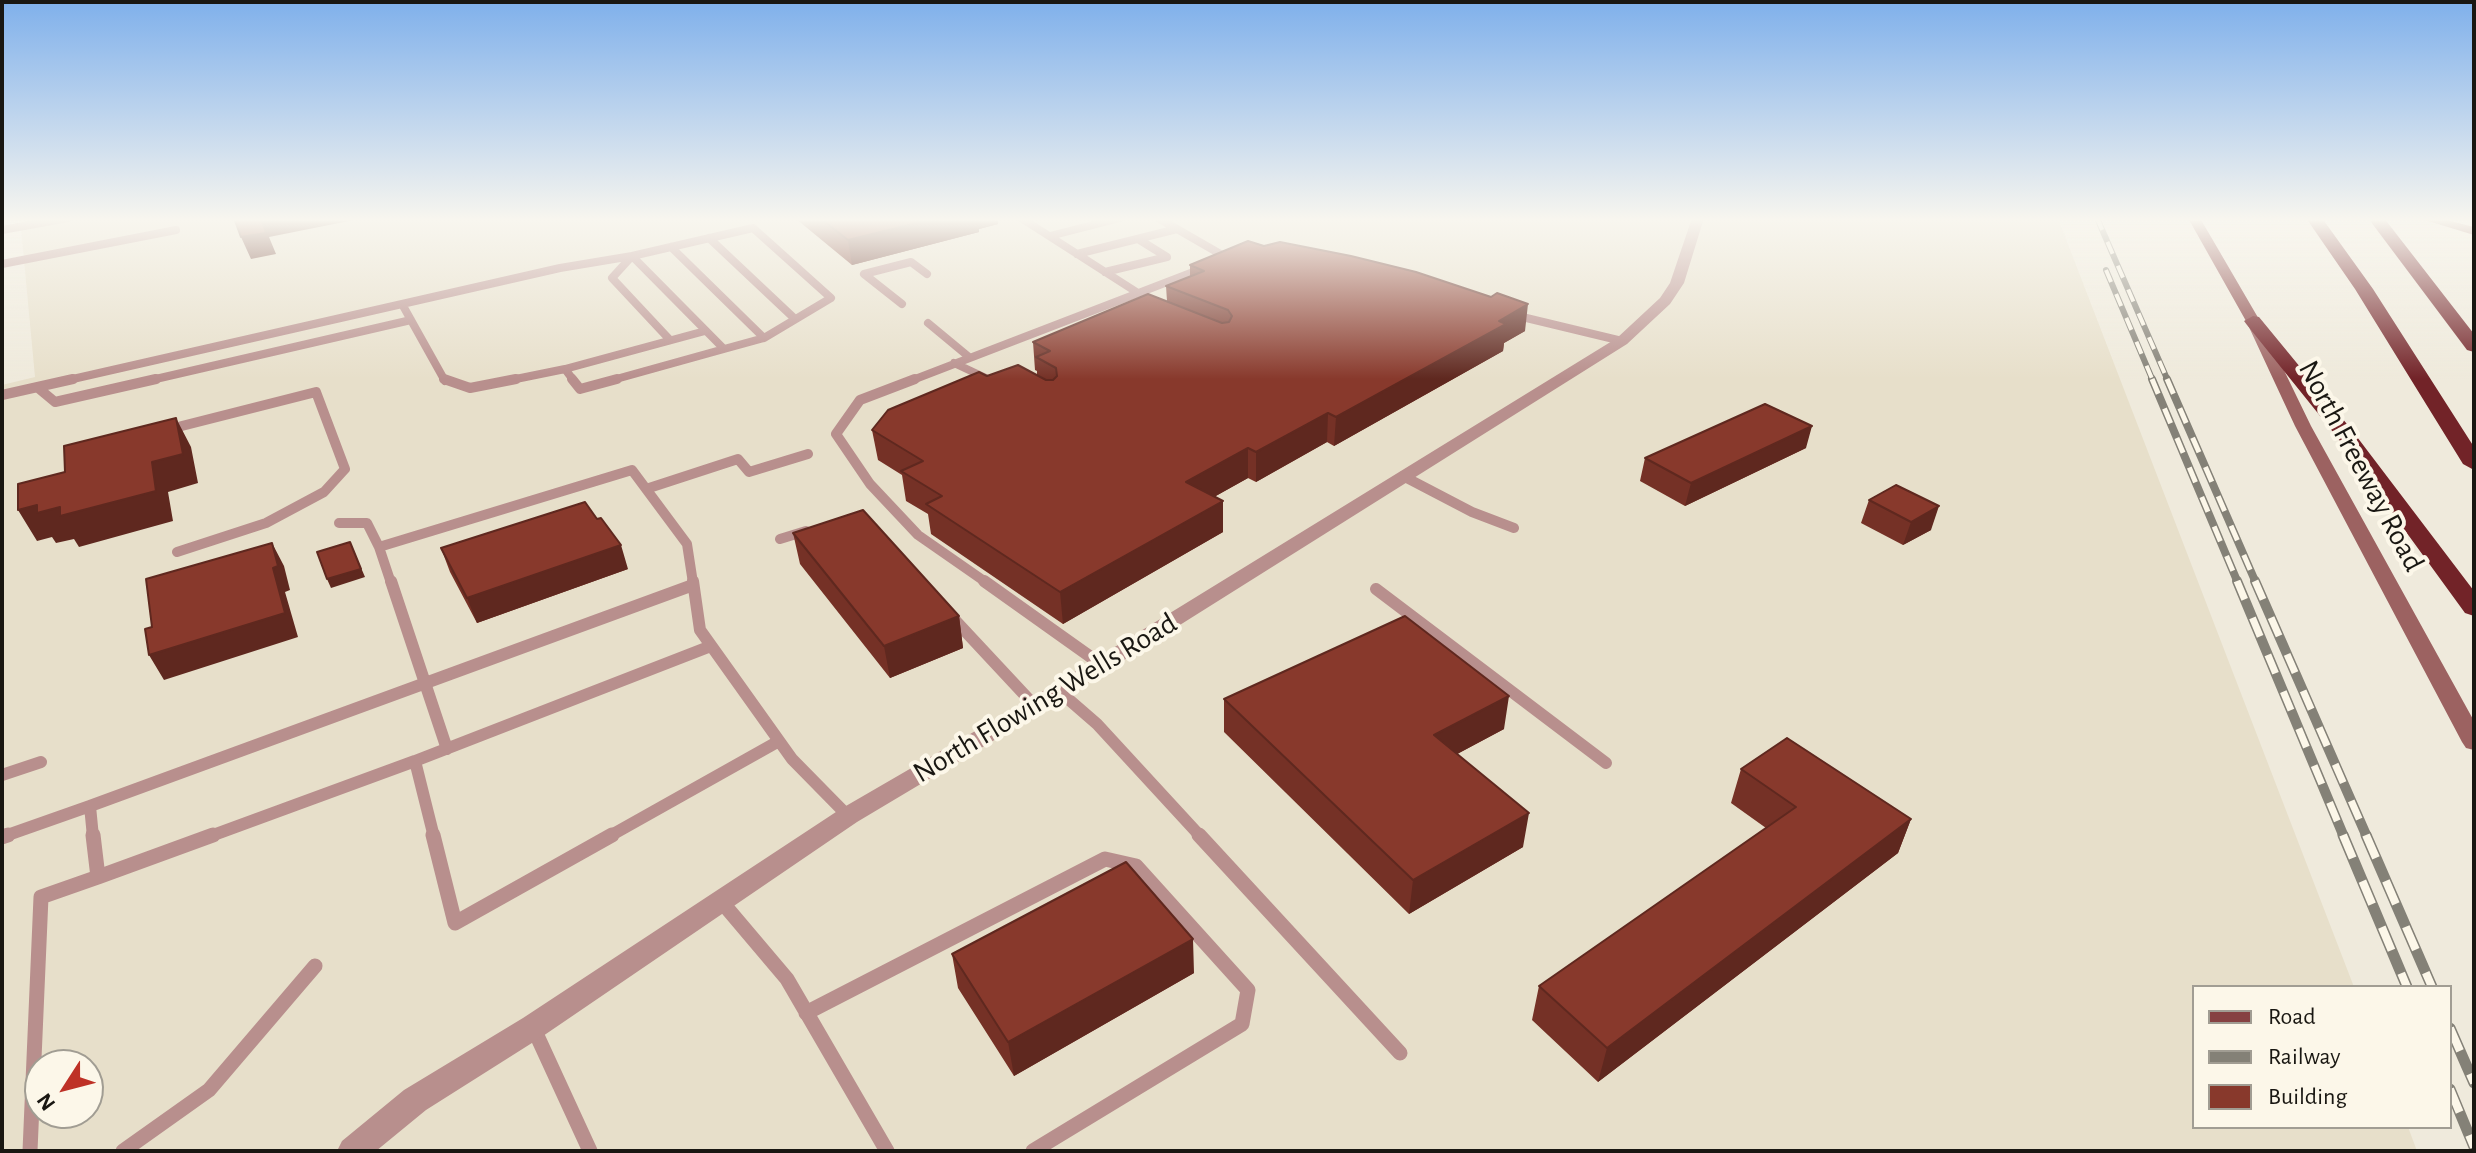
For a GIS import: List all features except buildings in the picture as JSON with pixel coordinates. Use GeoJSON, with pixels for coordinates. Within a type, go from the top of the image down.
{"type":"FeatureCollection","features":[{"type":"Feature","properties":{"kind":"highway"},"geometry":{"type":"LineString","coordinates":[[2352,272],[2474,464]]}},
{"type":"Feature","properties":{"kind":"highway"},"geometry":{"type":"LineString","coordinates":[[2417,272],[2474,346]]}},
{"type":"Feature","properties":{"kind":"highway"},"geometry":{"type":"LineString","coordinates":[[2253,321],[2344,433],[2474,608]]}},
{"type":"Feature","properties":{"kind":"main road","name":"North Freeway Road"},"geometry":{"type":"LineString","coordinates":[[2225,272],[2253,321],[2303,426],[2474,742]]}},
{"type":"Feature","properties":{"kind":"street","name":"North Flowing Wells Road"},"geometry":{"type":"LineString","coordinates":[[353,1151],[415,1100],[533,1027],[848,816],[1102,665],[1622,341],[1665,301],[1681,272]]}},
{"type":"Feature","properties":{"kind":"lane"},"geometry":{"type":"LineString","coordinates":[[2,395],[556,272]]}},
{"type":"Feature","properties":{"kind":"lane"},"geometry":{"type":"LineString","coordinates":[[618,272],[612,278],[670,340]]}},
{"type":"Feature","properties":{"kind":"lane"},"geometry":{"type":"LineString","coordinates":[[647,272],[724,349]]}},
{"type":"Feature","properties":{"kind":"lane"},"geometry":{"type":"LineString","coordinates":[[696,272],[764,338]]}},
{"type":"Feature","properties":{"kind":"lane"},"geometry":{"type":"LineString","coordinates":[[745,272],[795,319]]}},
{"type":"Feature","properties":{"kind":"lane"},"geometry":{"type":"LineString","coordinates":[[565,369],[580,389],[764,338],[831,298],[802,272]]}},
{"type":"Feature","properties":{"kind":"lane"},"geometry":{"type":"LineString","coordinates":[[873,272],[864,274],[902,304]]}},
{"type":"Feature","properties":{"kind":"lane"},"geometry":{"type":"LineString","coordinates":[[1105,272],[1138,293]]}},
{"type":"Feature","properties":{"kind":"lane"},"geometry":{"type":"LineString","coordinates":[[1102,665],[918,535],[870,484],[836,434],[860,400],[1195,272]]}},
{"type":"Feature","properties":{"kind":"lane"},"geometry":{"type":"LineString","coordinates":[[1118,300],[1131,306]]}},
{"type":"Feature","properties":{"kind":"lane"},"geometry":{"type":"LineString","coordinates":[[402,304],[446,382],[470,388],[565,369],[705,331]]}},
{"type":"Feature","properties":{"kind":"lane"},"geometry":{"type":"LineString","coordinates":[[1505,312],[1622,341]]}},
{"type":"Feature","properties":{"kind":"lane"},"geometry":{"type":"LineString","coordinates":[[37,387],[55,402],[411,320]]}},
{"type":"Feature","properties":{"kind":"lane"},"geometry":{"type":"LineString","coordinates":[[928,323],[969,357]]}},
{"type":"Feature","properties":{"kind":"lane"},"geometry":{"type":"LineString","coordinates":[[954,363],[997,383]]}},
{"type":"Feature","properties":{"kind":"lane"},"geometry":{"type":"LineString","coordinates":[[152,434],[316,392],[345,469],[324,492],[266,523],[177,552]]}},
{"type":"Feature","properties":{"kind":"lane"},"geometry":{"type":"LineString","coordinates":[[646,489],[738,459],[749,472],[808,454]]}},
{"type":"Feature","properties":{"kind":"lane"},"geometry":{"type":"LineString","coordinates":[[379,547],[632,470],[687,544],[700,630],[792,759],[848,816]]}},
{"type":"Feature","properties":{"kind":"lane"},"geometry":{"type":"LineString","coordinates":[[1403,476],[1472,512],[1514,528]]}},
{"type":"Feature","properties":{"kind":"lane"},"geometry":{"type":"LineString","coordinates":[[339,523],[367,523],[379,547],[447,749]]}},
{"type":"Feature","properties":{"kind":"lane"},"geometry":{"type":"LineString","coordinates":[[780,539],[826,524]]}},
{"type":"Feature","properties":{"kind":"lane"},"geometry":{"type":"LineString","coordinates":[[2,837],[693,585]]}},
{"type":"Feature","properties":{"kind":"lane"},"geometry":{"type":"LineString","coordinates":[[1376,589],[1606,763]]}},
{"type":"Feature","properties":{"kind":"lane"},"geometry":{"type":"LineString","coordinates":[[940,605],[1035,706]]}},
{"type":"Feature","properties":{"kind":"lane"},"geometry":{"type":"LineString","coordinates":[[30,1151],[41,897],[415,761],[711,646]]}},
{"type":"Feature","properties":{"kind":"lane"},"geometry":{"type":"LineString","coordinates":[[1059,691],[1097,724],[1400,1053]]}},
{"type":"Feature","properties":{"kind":"lane"},"geometry":{"type":"LineString","coordinates":[[415,761],[455,923],[779,741]]}},
{"type":"Feature","properties":{"kind":"lane"},"geometry":{"type":"LineString","coordinates":[[2,775],[41,762]]}},
{"type":"Feature","properties":{"kind":"lane"},"geometry":{"type":"LineString","coordinates":[[90,806],[98,877]]}},
{"type":"Feature","properties":{"kind":"lane"},"geometry":{"type":"LineString","coordinates":[[806,1013],[1105,859],[1136,866],[1248,990],[1242,1024],[1033,1151]]}},
{"type":"Feature","properties":{"kind":"lane"},"geometry":{"type":"LineString","coordinates":[[721,901],[787,979],[887,1151]]}},
{"type":"Feature","properties":{"kind":"lane"},"geometry":{"type":"LineString","coordinates":[[123,1151],[209,1090],[315,966]]}},
{"type":"Feature","properties":{"kind":"lane"},"geometry":{"type":"LineString","coordinates":[[533,1027],[590,1151]]}},
{"type":"Feature","properties":{"kind":"shaded area"},"geometry":{"type":"Polygon","coordinates":[[[25,272],[2079,272],[2353,985],[2192,985],[2192,1129],[2409,1129],[2417,1151],[2,1151],[2,385],[35,377],[25,272]]]}},
{"type":"Feature","properties":{"kind":"railway"},"geometry":{"type":"LineString","coordinates":[[2107,272],[2153,381]]}},
{"type":"Feature","properties":{"kind":"railway"},"geometry":{"type":"LineString","coordinates":[[2120,272],[2168,381]]}},
{"type":"Feature","properties":{"kind":"railway"},"geometry":{"type":"LineString","coordinates":[[2152,379],[2238,583]]}},
{"type":"Feature","properties":{"kind":"railway"},"geometry":{"type":"LineString","coordinates":[[2167,379],[2256,583]]}},
{"type":"Feature","properties":{"kind":"railway"},"geometry":{"type":"LineString","coordinates":[[2237,581],[2344,837]]}},
{"type":"Feature","properties":{"kind":"railway"},"geometry":{"type":"LineString","coordinates":[[2255,581],[2367,837]]}},
{"type":"Feature","properties":{"kind":"railway"},"geometry":{"type":"LineString","coordinates":[[2343,835],[2406,985]]}},
{"type":"Feature","properties":{"kind":"railway"},"geometry":{"type":"LineString","coordinates":[[2366,835],[2431,985]]}},
{"type":"Feature","properties":{"kind":"railway"},"geometry":{"type":"LineString","coordinates":[[2452,1033],[2474,1083]]}},
{"type":"Feature","properties":{"kind":"railway"},"geometry":{"type":"LineString","coordinates":[[2452,1094],[2474,1147]]}}]}
